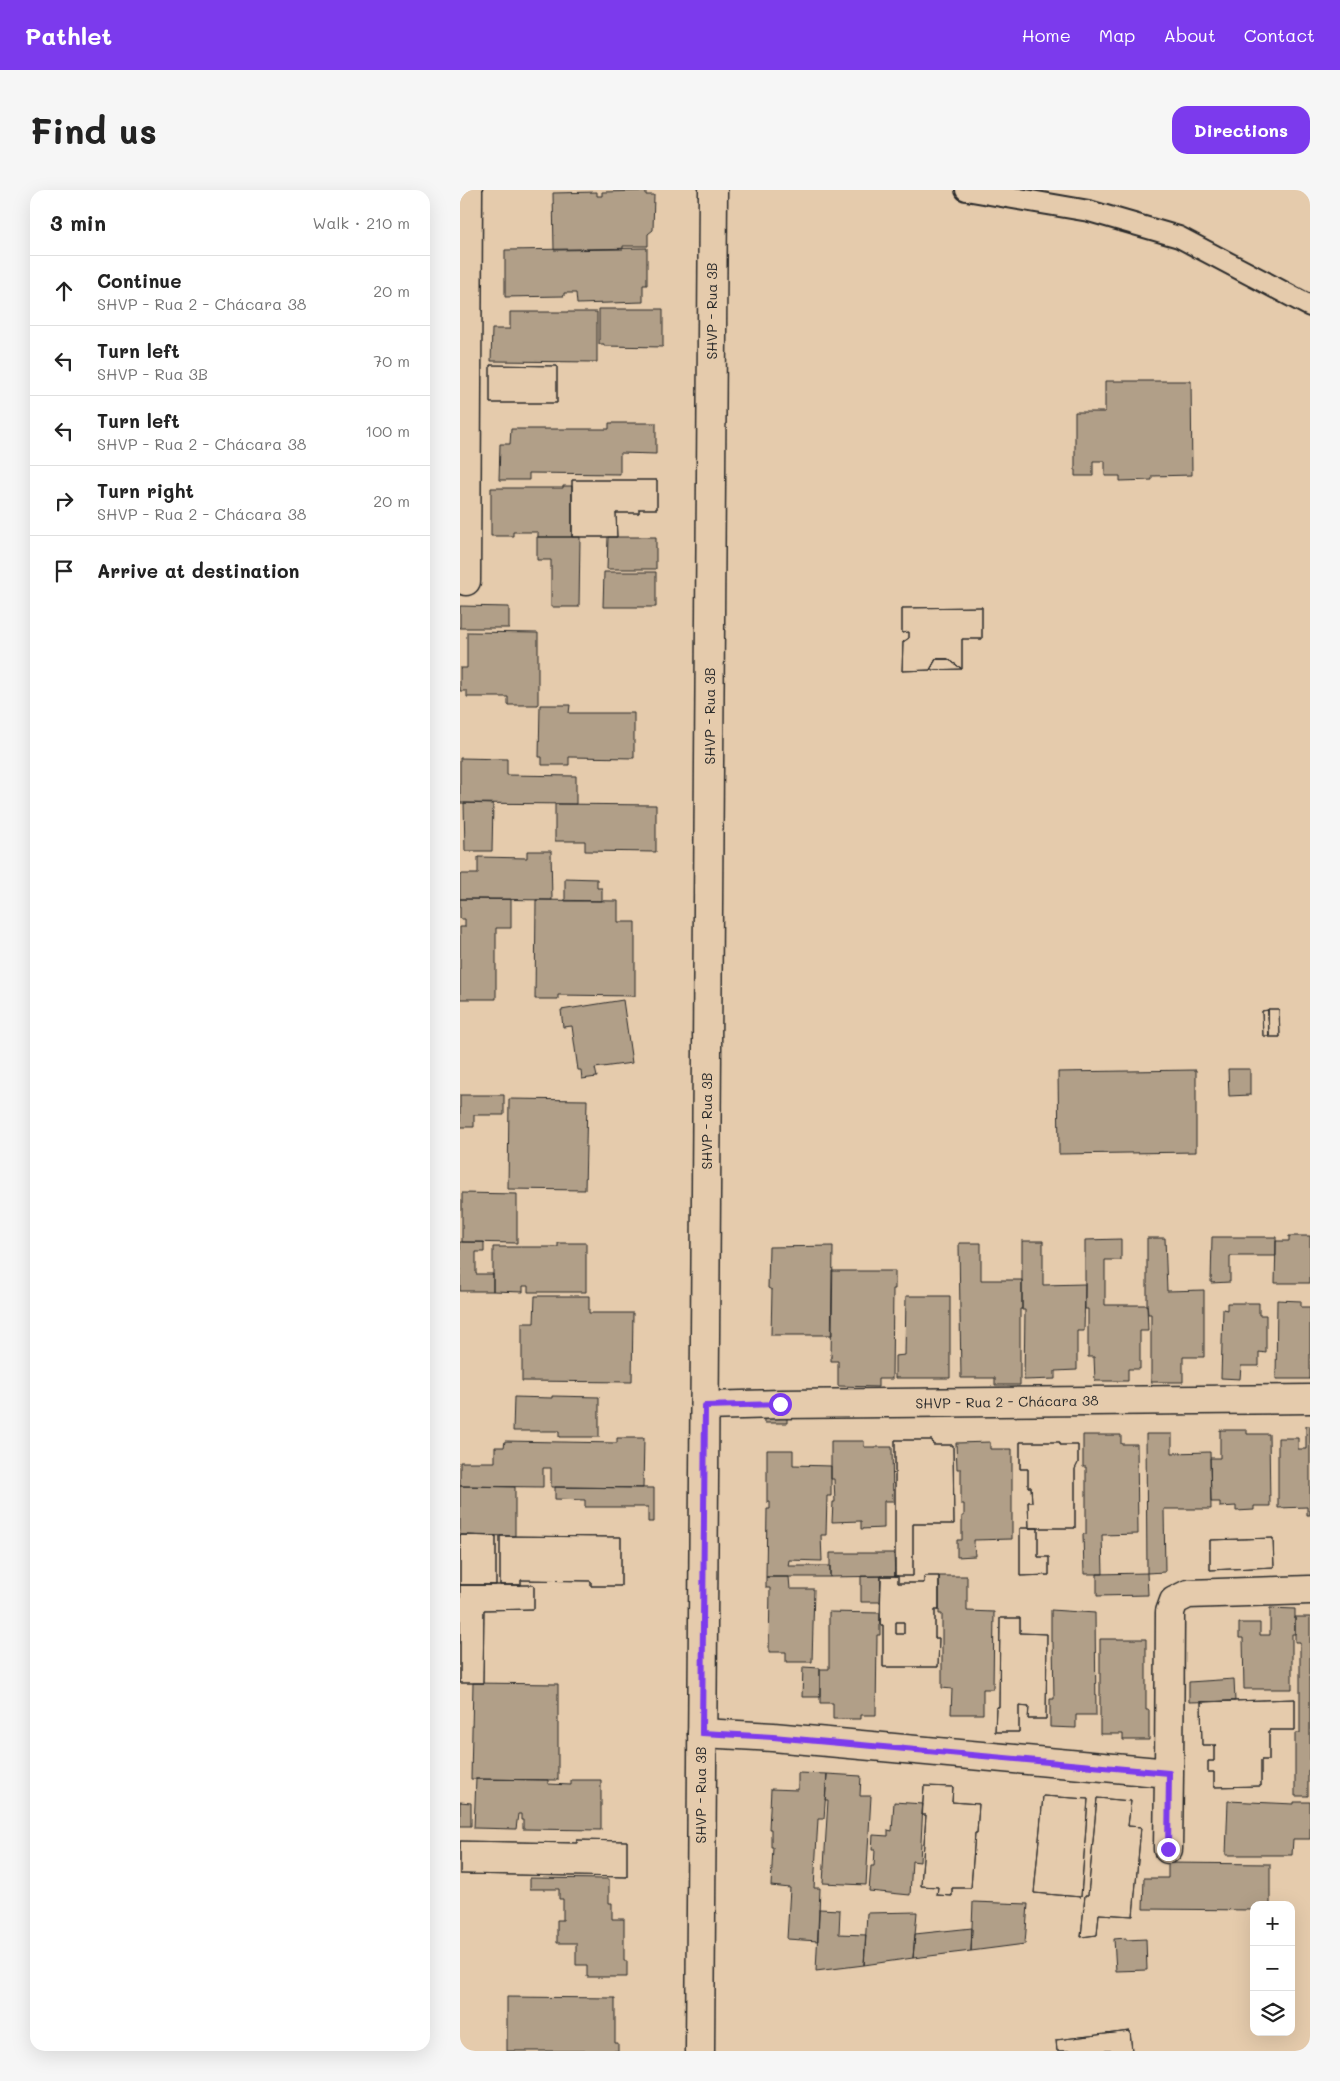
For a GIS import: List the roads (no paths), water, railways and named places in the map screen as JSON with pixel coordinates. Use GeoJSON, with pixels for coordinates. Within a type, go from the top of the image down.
{"type":"FeatureCollection","features":[{"type":"Feature","properties":{"kind":"street"},"geometry":{"type":"LineString","coordinates":[[466,581],[468,190]]}},
{"type":"Feature","properties":{"kind":"street","name":"SHVP - Rua 3B"},"geometry":{"type":"LineString","coordinates":[[700,2051],[713,190]]}},
{"type":"Feature","properties":{"kind":"street","name":"SHVP - Rua 2 - Chácara 38"},"geometry":{"type":"LineString","coordinates":[[705,1406],[1310,1399]]}},
{"type":"Feature","properties":{"kind":"street"},"geometry":{"type":"LineString","coordinates":[[1168,1849],[1170,1612],[1174,1601],[1188,1594],[1310,1590]]}},
{"type":"Feature","properties":{"kind":"street"},"geometry":{"type":"LineString","coordinates":[[702,1733],[773,1737],[1169,1773]]}},
{"type":"Feature","properties":{"kind":"lane"},"geometry":{"type":"LineString","coordinates":[[966,190],[1089,211],[1179,237],[1310,306]]}}]}
